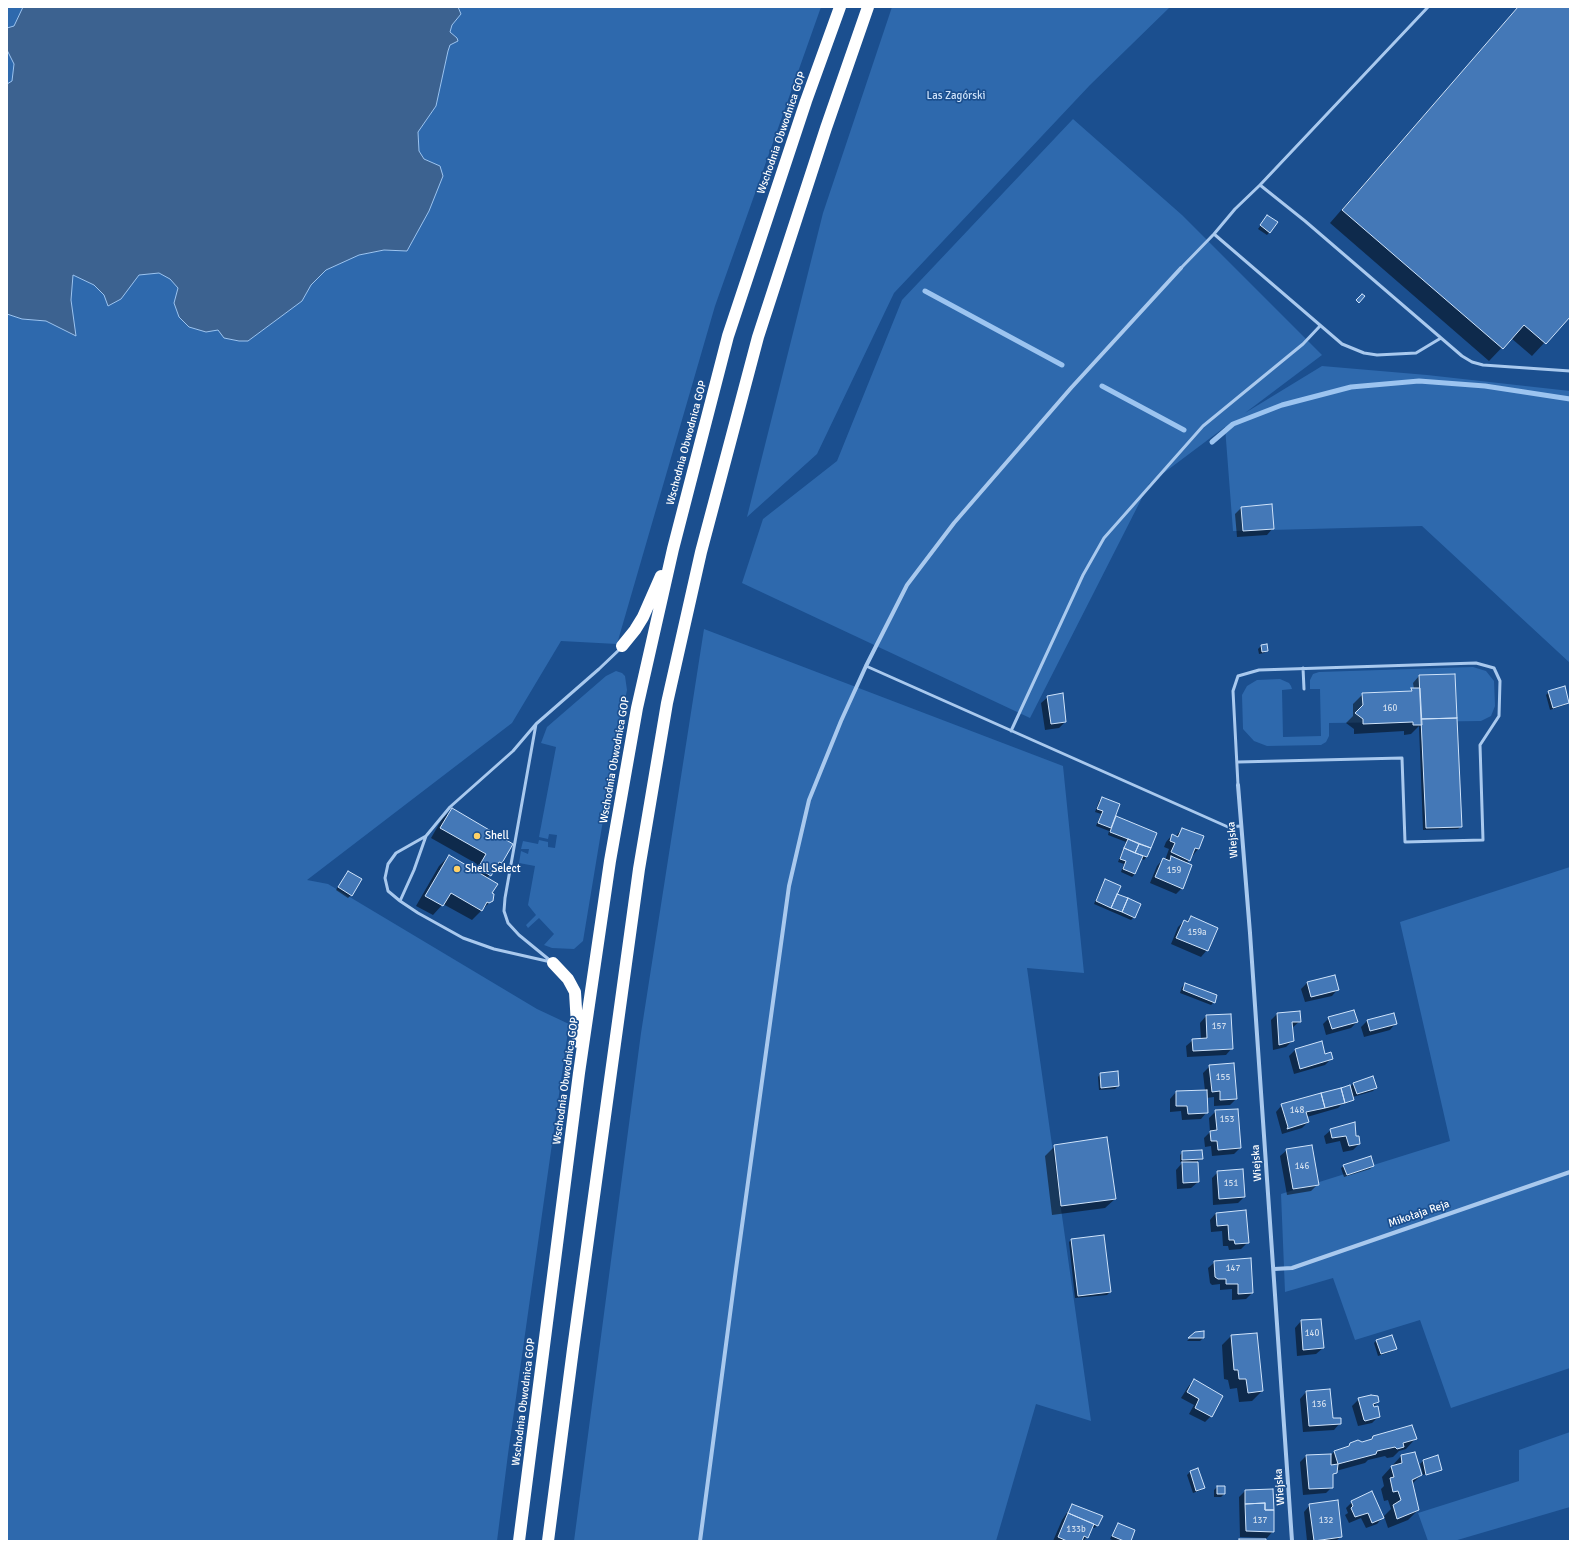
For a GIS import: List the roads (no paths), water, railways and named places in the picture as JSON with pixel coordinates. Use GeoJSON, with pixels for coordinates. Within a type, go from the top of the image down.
{"type":"FeatureCollection","features":[{"type":"Feature","properties":{"kind":"highway","name":"Wschodnia Obwodnica GOP"},"geometry":{"type":"LineString","coordinates":[[519,1541],[579,1073],[610,861],[637,708],[672,549],[728,336],[804,109],[840,7]]}},
{"type":"Feature","properties":{"kind":"highway"},"geometry":{"type":"LineString","coordinates":[[548,1541],[572,1349],[632,915],[667,703],[701,552],[758,337],[826,128],[868,7]]}},
{"type":"Feature","properties":{"kind":"highway"},"geometry":{"type":"LineString","coordinates":[[622,646],[643,617],[672,549]]}},
{"type":"Feature","properties":{"kind":"highway"},"geometry":{"type":"LineString","coordinates":[[553,963],[568,979],[575,992],[579,1073]]}},
{"type":"Feature","properties":{"kind":"street"},"geometry":{"type":"LineString","coordinates":[[700,1541],[736,1269],[790,886],[809,800],[841,721],[866,666],[907,585],[954,523],[1071,388],[1181,268]]}},
{"type":"Feature","properties":{"kind":"street","name":"Wiejska"},"geometry":{"type":"LineString","coordinates":[[1238,785],[1274,1269],[1292,1541]]}},
{"type":"Feature","properties":{"kind":"street","name":"Mikołaja Reja"},"geometry":{"type":"LineString","coordinates":[[1274,1269],[1292,1268],[1570,1172]]}},
{"type":"Feature","properties":{"kind":"lane"},"geometry":{"type":"LineString","coordinates":[[1181,268],[1214,234],[1235,209],[1260,185],[1428,7]]}},
{"type":"Feature","properties":{"kind":"lane"},"geometry":{"type":"LineString","coordinates":[[1260,185],[1311,226],[1462,356],[1472,362],[1483,365],[1570,371]]}},
{"type":"Feature","properties":{"kind":"lane"},"geometry":{"type":"LineString","coordinates":[[1214,234],[1342,344],[1364,353],[1416,353],[1440,338]]}},
{"type":"Feature","properties":{"kind":"lane"},"geometry":{"type":"LineString","coordinates":[[1011,731],[1083,575],[1104,538],[1203,426],[1303,344],[1320,326]]}},
{"type":"Feature","properties":{"kind":"lane"},"geometry":{"type":"LineString","coordinates":[[400,901],[414,870],[426,836],[450,807],[513,751],[536,724],[599,669],[622,646]]}},
{"type":"Feature","properties":{"kind":"lane"},"geometry":{"type":"LineString","coordinates":[[1238,762],[1402,758],[1405,842],[1483,840],[1480,745],[1499,716],[1500,681],[1494,668],[1476,662],[1259,670],[1238,676],[1233,691],[1238,762],[1238,785]]}},
{"type":"Feature","properties":{"kind":"lane"},"geometry":{"type":"LineString","coordinates":[[866,666],[1228,827],[1241,826]]}},
{"type":"Feature","properties":{"kind":"lane"},"geometry":{"type":"LineString","coordinates":[[1303,668],[1304,689]]}},
{"type":"Feature","properties":{"kind":"lane"},"geometry":{"type":"LineString","coordinates":[[536,724],[504,911],[508,923],[519,935],[553,963]]}},
{"type":"Feature","properties":{"kind":"lane"},"geometry":{"type":"LineString","coordinates":[[426,836],[396,852],[388,864],[385,878],[388,891],[418,913],[463,938],[494,949],[553,963]]}},
{"type":"Feature","properties":{"kind":"waterway"},"geometry":{"type":"LineString","coordinates":[[925,291],[1062,365]]}},
{"type":"Feature","properties":{"kind":"waterway"},"geometry":{"type":"LineString","coordinates":[[1212,442],[1233,424],[1282,405],[1351,387],[1419,381],[1485,386],[1570,399]]}},
{"type":"Feature","properties":{"kind":"waterway"},"geometry":{"type":"LineString","coordinates":[[1102,386],[1184,430]]}},
{"type":"Feature","properties":{"kind":"place","name":"Shell"},"geometry":{"type":"Point","coordinates":[477,836]}},
{"type":"Feature","properties":{"kind":"place","name":"Shell Select"},"geometry":{"type":"Point","coordinates":[457,869]}},
{"type":"Feature","properties":{"kind":"park label","name":"Las Zagórski"},"geometry":{"type":"Point","coordinates":[956,96]}}]}
